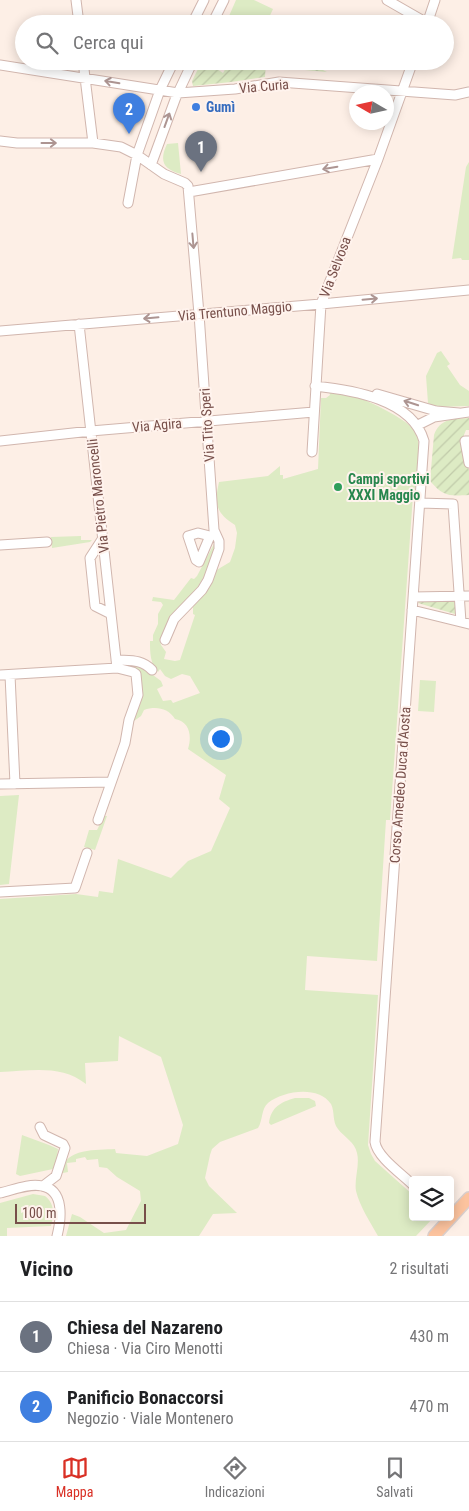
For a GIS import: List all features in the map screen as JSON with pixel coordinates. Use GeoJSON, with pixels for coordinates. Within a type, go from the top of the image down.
{"type":"FeatureCollection","features":[{"type":"Feature","properties":{"kind":"main road"},"geometry":{"type":"LineString","coordinates":[[454,1213],[469,1198]]}},
{"type":"Feature","properties":{"kind":"main road"},"geometry":{"type":"LineString","coordinates":[[434,1236],[446,1221]]}},
{"type":"Feature","properties":{"kind":"street"},"geometry":{"type":"LineString","coordinates":[[76,0],[78,15]]}},
{"type":"Feature","properties":{"kind":"street"},"geometry":{"type":"LineString","coordinates":[[196,15],[204,0]]}},
{"type":"Feature","properties":{"kind":"street"},"geometry":{"type":"LineString","coordinates":[[216,15],[224,0]]}},
{"type":"Feature","properties":{"kind":"street"},"geometry":{"type":"LineString","coordinates":[[387,0],[412,15]]}},
{"type":"Feature","properties":{"kind":"street"},"geometry":{"type":"LineString","coordinates":[[430,15],[435,0]]}},
{"type":"Feature","properties":{"kind":"street","name":"Via Curia"},"geometry":{"type":"LineString","coordinates":[[0,65],[15,67]]}},
{"type":"Feature","properties":{"kind":"street","name":"Via Curia"},"geometry":{"type":"LineString","coordinates":[[33,70],[178,93],[235,89],[279,82],[455,95],[469,92]]}},
{"type":"Feature","properties":{"kind":"street"},"geometry":{"type":"LineString","coordinates":[[84,70],[93,143]]}},
{"type":"Feature","properties":{"kind":"street"},"geometry":{"type":"LineString","coordinates":[[128,203],[137,155],[160,90],[170,70]]}},
{"type":"Feature","properties":{"kind":"street"},"geometry":{"type":"LineString","coordinates":[[151,165],[178,93],[189,70]]}},
{"type":"Feature","properties":{"kind":"street","name":"Via Selvosa"},"geometry":{"type":"LineString","coordinates":[[312,452],[321,304],[378,159],[410,70]]}},
{"type":"Feature","properties":{"kind":"street"},"geometry":{"type":"LineString","coordinates":[[0,141],[17,143],[93,143],[121,147],[137,155],[164,174],[185,182],[189,192],[378,159]]}},
{"type":"Feature","properties":{"kind":"street","name":"Via Tito Speri"},"geometry":{"type":"LineString","coordinates":[[165,640],[174,619],[202,590],[208,580],[219,549],[219,541],[212,534],[207,421],[189,192]]}},
{"type":"Feature","properties":{"kind":"street","name":"Via Trentuno Maggio"},"geometry":{"type":"LineString","coordinates":[[0,330],[469,290]]}},
{"type":"Feature","properties":{"kind":"street","name":"Via Pietro Maroncelli"},"geometry":{"type":"LineString","coordinates":[[79,324],[117,664]]}},
{"type":"Feature","properties":{"kind":"street"},"geometry":{"type":"LineString","coordinates":[[315,386],[370,392],[436,410],[459,413]]}},
{"type":"Feature","properties":{"kind":"street"},"geometry":{"type":"LineString","coordinates":[[355,391],[388,403],[418,425],[434,417],[469,412]]}},
{"type":"Feature","properties":{"kind":"street","name":"Via Agira"},"geometry":{"type":"LineString","coordinates":[[0,441],[91,431],[314,412]]}},
{"type":"Feature","properties":{"kind":"street","name":"Corso Amedeo Duca d'Aosta"},"geometry":{"type":"LineString","coordinates":[[409,1181],[384,1158],[376,1147],[424,441],[418,425]]}},
{"type":"Feature","properties":{"kind":"street"},"geometry":{"type":"LineString","coordinates":[[469,440],[465,441],[469,463]]}},
{"type":"Feature","properties":{"kind":"street"},"geometry":{"type":"LineString","coordinates":[[412,610],[465,623],[459,596],[453,504],[420,503]]}},
{"type":"Feature","properties":{"kind":"street"},"geometry":{"type":"LineString","coordinates":[[103,538],[90,558],[95,606],[111,614]]}},
{"type":"Feature","properties":{"kind":"street"},"geometry":{"type":"LineString","coordinates":[[0,545],[47,542]]}},
{"type":"Feature","properties":{"kind":"street"},"geometry":{"type":"LineString","coordinates":[[412,597],[469,596]]}},
{"type":"Feature","properties":{"kind":"street"},"geometry":{"type":"LineString","coordinates":[[15,784],[5,675],[140,661],[152,670]]}},
{"type":"Feature","properties":{"kind":"street"},"geometry":{"type":"LineString","coordinates":[[98,820],[125,743],[138,695],[136,674],[117,664]]}},
{"type":"Feature","properties":{"kind":"street"},"geometry":{"type":"LineString","coordinates":[[0,784],[111,782]]}},
{"type":"Feature","properties":{"kind":"street"},"geometry":{"type":"LineString","coordinates":[[0,892],[75,888],[87,853]]}},
{"type":"Feature","properties":{"kind":"street"},"geometry":{"type":"LineString","coordinates":[[40,1127],[44,1135],[63,1144],[65,1148],[56,1176],[43,1186]]}},
{"type":"Feature","properties":{"kind":"street"},"geometry":{"type":"LineString","coordinates":[[0,1193],[32,1186],[43,1186],[53,1191],[59,1203],[60,1217],[56,1236]]}},
{"type":"Feature","properties":{"kind":"green space"},"geometry":{"type":"Polygon","coordinates":[[[236,0],[254,0],[273,9],[270,15],[229,15],[236,0]]]}},
{"type":"Feature","properties":{"kind":"green space"},"geometry":{"type":"Polygon","coordinates":[[[198,70],[218,70],[223,73],[225,70],[265,70],[265,77],[193,86],[192,81],[198,70]]]}},
{"type":"Feature","properties":{"kind":"green space"},"geometry":{"type":"Polygon","coordinates":[[[305,70],[323,70],[327,72],[305,70]]]}},
{"type":"Feature","properties":{"kind":"green space"},"geometry":{"type":"Polygon","coordinates":[[[178,143],[181,174],[170,170],[163,160],[167,144],[178,143]]]}},
{"type":"Feature","properties":{"kind":"green space"},"geometry":{"type":"Polygon","coordinates":[[[469,162],[469,260],[462,260],[461,258],[452,259],[466,167],[469,162]]]}},
{"type":"Feature","properties":{"kind":"green space"},"geometry":{"type":"Polygon","coordinates":[[[441,351],[450,364],[447,366],[460,385],[469,391],[469,406],[435,407],[428,403],[426,376],[437,353],[441,351]]]}},
{"type":"Feature","properties":{"kind":"green space"},"geometry":{"type":"Polygon","coordinates":[[[329,391],[345,393],[395,415],[413,428],[417,434],[419,455],[413,495],[390,820],[386,820],[377,961],[307,956],[305,990],[378,995],[368,1145],[375,1161],[409,1191],[409,1221],[430,1221],[416,1236],[378,1236],[363,1209],[356,1191],[358,1158],[356,1149],[336,1126],[331,1104],[318,1094],[300,1092],[282,1095],[274,1099],[264,1108],[258,1128],[220,1142],[212,1149],[205,1178],[209,1186],[237,1213],[213,1214],[199,1236],[66,1236],[72,1214],[80,1217],[104,1233],[126,1230],[141,1201],[140,1191],[117,1177],[107,1168],[99,1167],[98,1159],[87,1160],[85,1157],[76,1159],[76,1162],[67,1163],[68,1172],[63,1173],[64,1165],[68,1159],[74,1155],[91,1150],[115,1149],[116,1153],[147,1156],[178,1144],[183,1125],[161,1057],[119,1036],[118,1061],[85,1063],[86,1084],[76,1078],[56,1071],[0,1072],[0,899],[76,894],[98,897],[99,891],[113,893],[118,859],[171,878],[188,861],[211,851],[230,808],[219,799],[226,775],[188,749],[190,735],[187,726],[175,719],[169,712],[153,708],[144,710],[141,716],[134,721],[132,720],[141,695],[142,682],[137,670],[124,664],[137,663],[161,681],[163,686],[157,689],[163,701],[171,700],[173,703],[200,693],[190,676],[182,674],[171,679],[165,676],[160,669],[158,672],[153,665],[150,654],[150,641],[153,641],[153,635],[158,624],[158,614],[163,605],[161,602],[152,601],[153,597],[174,600],[191,578],[194,579],[197,576],[215,542],[210,564],[195,592],[162,640],[160,640],[166,652],[164,659],[180,660],[195,615],[193,614],[193,607],[205,592],[215,571],[230,562],[235,548],[237,533],[235,525],[220,512],[218,507],[219,482],[268,476],[280,466],[280,475],[283,475],[283,479],[318,469],[321,398],[326,398],[330,395],[329,391]]]}},
{"type":"Feature","properties":{"kind":"green space"},"geometry":{"type":"Polygon","coordinates":[[[469,418],[469,430],[466,430],[462,446],[463,455],[469,470],[469,495],[443,493],[430,481],[434,435],[440,425],[448,420],[469,418]]]}},
{"type":"Feature","properties":{"kind":"green space"},"geometry":{"type":"Polygon","coordinates":[[[81,536],[81,540],[92,540],[90,542],[52,548],[51,537],[81,536]]]}},
{"type":"Feature","properties":{"kind":"green space"},"geometry":{"type":"Polygon","coordinates":[[[455,601],[455,614],[418,603],[419,602],[455,601]]]}},
{"type":"Feature","properties":{"kind":"green space"},"geometry":{"type":"Polygon","coordinates":[[[420,680],[436,681],[434,712],[418,711],[420,680]]]}},
{"type":"Feature","properties":{"kind":"green space"},"geometry":{"type":"Polygon","coordinates":[[[19,795],[9,884],[0,885],[0,796],[19,795]]]}},
{"type":"Feature","properties":{"kind":"green space"},"geometry":{"type":"Polygon","coordinates":[[[104,816],[107,816],[95,850],[84,847],[89,830],[97,830],[104,816]]]}},
{"type":"Feature","properties":{"kind":"green space"},"geometry":{"type":"Polygon","coordinates":[[[295,1098],[309,1098],[315,1101],[316,1106],[271,1125],[269,1123],[270,1117],[274,1109],[281,1103],[295,1098]]]}},
{"type":"Feature","properties":{"kind":"green space"},"geometry":{"type":"Polygon","coordinates":[[[22,1135],[58,1149],[56,1166],[53,1169],[20,1176],[16,1174],[22,1135]]]}},
{"type":"Feature","properties":{"kind":"green space"},"geometry":{"type":"Polygon","coordinates":[[[33,1194],[45,1196],[51,1202],[53,1213],[51,1226],[7,1228],[7,1236],[0,1236],[0,1203],[33,1194]]]}},
{"type":"Feature","properties":{"kind":"place","name":"Gumì"},"geometry":{"type":"Point","coordinates":[196,107]}},
{"type":"Feature","properties":{"kind":"place","name":"Panificio Bonaccorsi"},"geometry":{"type":"Point","coordinates":[129,134]}},
{"type":"Feature","properties":{"kind":"place","name":"Chiesa del Nazareno"},"geometry":{"type":"Point","coordinates":[201,172]}},
{"type":"Feature","properties":{"kind":"place","name":"Campi sportivi XXXI Maggio"},"geometry":{"type":"Point","coordinates":[338,487]}}]}
